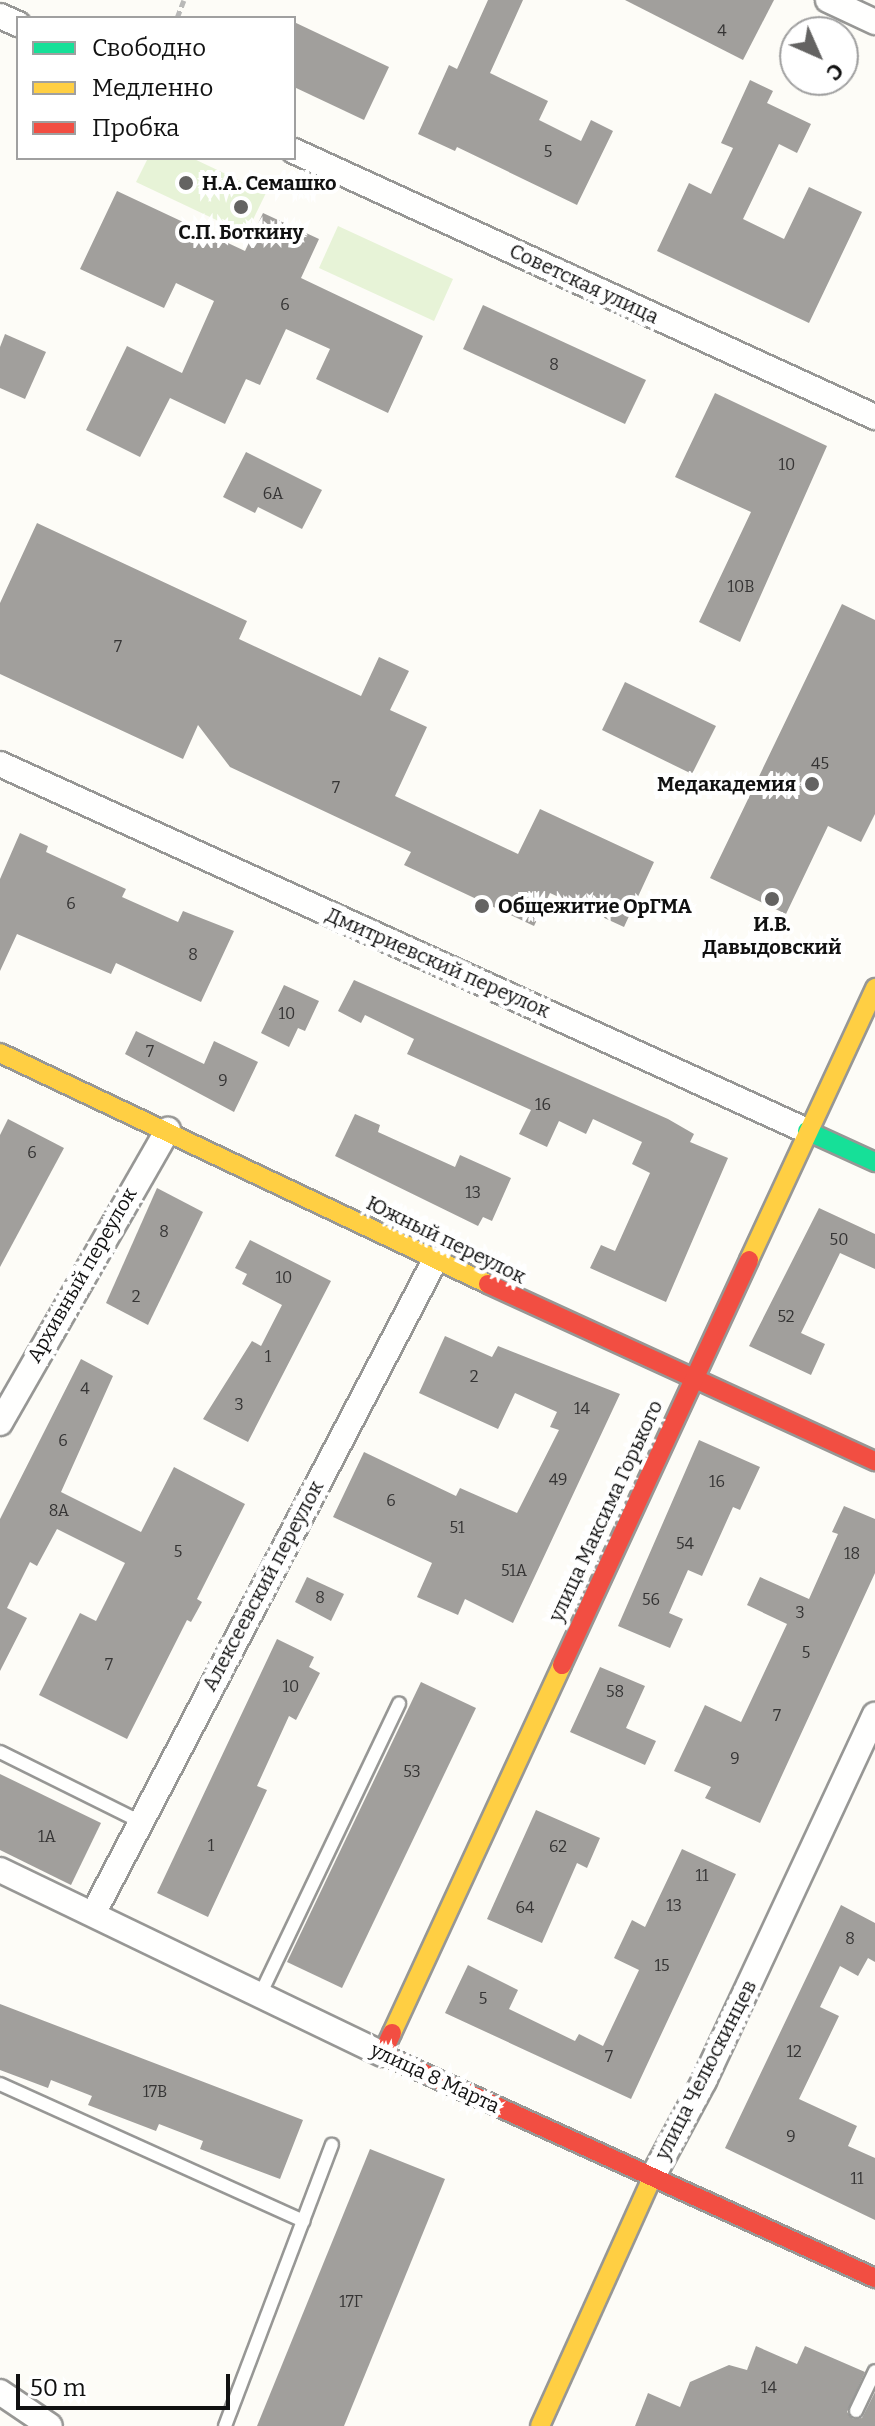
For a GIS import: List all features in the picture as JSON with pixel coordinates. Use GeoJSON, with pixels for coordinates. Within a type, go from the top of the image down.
{"type":"FeatureCollection","features":[{"type":"Feature","properties":{"kind":"main road","name":"улица Максима Горького"},"geometry":{"type":"LineString","coordinates":[[382,2054],[690,1380],[875,988]]}},
{"type":"Feature","properties":{"kind":"main road","name":"Южный переулок"},"geometry":{"type":"LineString","coordinates":[[0,1053],[690,1380],[875,1461]]}},
{"type":"Feature","properties":{"kind":"main road","name":"Дмитриевский переулок"},"geometry":{"type":"LineString","coordinates":[[807,1131],[875,1162]]}},
{"type":"Feature","properties":{"kind":"main road","name":"улица 8 Марта"},"geometry":{"type":"LineString","coordinates":[[382,2054],[875,2278]]}},
{"type":"Feature","properties":{"kind":"main road","name":"улица Челюскинцев"},"geometry":{"type":"LineString","coordinates":[[540,2426],[652,2178]]}},
{"type":"Feature","properties":{"kind":"street"},"geometry":{"type":"LineString","coordinates":[[828,0],[875,22]]}},
{"type":"Feature","properties":{"kind":"street","name":"Советская улица"},"geometry":{"type":"LineString","coordinates":[[296,152],[875,417]]}},
{"type":"Feature","properties":{"kind":"street","name":"Дмитриевский переулок"},"geometry":{"type":"LineString","coordinates":[[0,764],[807,1131]]}},
{"type":"Feature","properties":{"kind":"street","name":"Архивный переулок"},"geometry":{"type":"LineString","coordinates":[[0,1423],[168,1130]]}},
{"type":"Feature","properties":{"kind":"street","name":"Алексеевский переулок"},"geometry":{"type":"LineString","coordinates":[[93,1914],[435,1260]]}},
{"type":"Feature","properties":{"kind":"street","name":"улица Челюскинцев"},"geometry":{"type":"LineString","coordinates":[[652,2178],[704,2081],[875,1715]]}},
{"type":"Feature","properties":{"kind":"street","name":"улица 8 Марта"},"geometry":{"type":"LineString","coordinates":[[0,1870],[382,2054]]}},
{"type":"Feature","properties":{"kind":"street"},"geometry":{"type":"LineString","coordinates":[[0,2392],[50,2426]]}},
{"type":"Feature","properties":{"kind":"lane"},"geometry":{"type":"LineString","coordinates":[[260,1995],[399,1703]]}},
{"type":"Feature","properties":{"kind":"lane"},"geometry":{"type":"LineString","coordinates":[[0,1752],[139,1821]]}},
{"type":"Feature","properties":{"kind":"lane"},"geometry":{"type":"LineString","coordinates":[[0,2084],[303,2221]]}},
{"type":"Feature","properties":{"kind":"lane"},"geometry":{"type":"LineString","coordinates":[[225,2426],[332,2145]]}},
{"type":"Feature","properties":{"kind":"lane"},"geometry":{"type":"LineString","coordinates":[[856,2411],[875,2371]]}},
{"type":"Feature","properties":{"kind":"green space"},"geometry":{"type":"Polygon","coordinates":[[[147,160],[196,160],[266,193],[246,234],[136,182],[147,160]]]}},
{"type":"Feature","properties":{"kind":"green space"},"geometry":{"type":"Polygon","coordinates":[[[338,226],[453,279],[434,321],[319,268],[338,226]]]}},
{"type":"Feature","properties":{"kind":"building"},"geometry":{"type":"Polygon","coordinates":[[[488,0],[523,0],[490,73],[548,101],[539,120],[581,141],[591,120],[613,131],[577,205],[457,147],[455,151],[418,134],[449,65],[457,69],[488,0]]]}},
{"type":"Feature","properties":{"kind":"building"},"geometry":{"type":"Polygon","coordinates":[[[625,0],[774,0],[743,60],[625,0]]]}},
{"type":"Feature","properties":{"kind":"building"},"geometry":{"type":"Polygon","coordinates":[[[296,23],[389,67],[364,120],[296,88],[296,23]]]}},
{"type":"Feature","properties":{"kind":"building"},"geometry":{"type":"Polygon","coordinates":[[[750,80],[773,91],[767,103],[811,124],[797,153],[779,144],[743,219],[784,239],[809,187],[862,212],[809,323],[657,251],[689,183],[711,194],[733,148],[721,143],[750,80]]]}},
{"type":"Feature","properties":{"kind":"building"},"geometry":{"type":"Polygon","coordinates":[[[117,191],[245,251],[263,213],[319,239],[301,278],[423,336],[388,413],[316,379],[330,349],[286,329],[260,385],[246,379],[225,424],[170,398],[140,457],[86,430],[127,346],[182,373],[214,301],[176,283],[164,308],[80,269],[117,191]]]}},
{"type":"Feature","properties":{"kind":"building"},"geometry":{"type":"Polygon","coordinates":[[[483,305],[646,380],[625,424],[463,349],[483,305]]]}},
{"type":"Feature","properties":{"kind":"building"},"geometry":{"type":"Polygon","coordinates":[[[5,334],[46,352],[25,399],[0,388],[0,347],[5,334]]]}},
{"type":"Feature","properties":{"kind":"building"},"geometry":{"type":"Polygon","coordinates":[[[715,393],[827,446],[740,642],[699,622],[751,512],[675,477],[715,393]]]}},
{"type":"Feature","properties":{"kind":"building"},"geometry":{"type":"Polygon","coordinates":[[[246,452],[322,490],[302,529],[258,507],[255,513],[223,497],[246,452]]]}},
{"type":"Feature","properties":{"kind":"building"},"geometry":{"type":"Polygon","coordinates":[[[37,523],[247,621],[239,639],[361,696],[379,657],[409,671],[390,710],[427,727],[395,796],[518,854],[540,809],[654,862],[624,927],[550,893],[534,926],[404,865],[411,852],[230,767],[198,725],[183,759],[0,674],[0,603],[37,523]]]}},
{"type":"Feature","properties":{"kind":"building"},"geometry":{"type":"Polygon","coordinates":[[[842,604],[875,620],[875,814],[861,842],[828,826],[786,914],[710,878],[842,604]]]}},
{"type":"Feature","properties":{"kind":"building"},"geometry":{"type":"Polygon","coordinates":[[[625,682],[716,726],[692,774],[602,730],[625,682]]]}},
{"type":"Feature","properties":{"kind":"building"},"geometry":{"type":"Polygon","coordinates":[[[20,833],[48,846],[46,852],[126,889],[122,897],[178,922],[183,911],[234,931],[201,1002],[116,963],[111,974],[17,934],[0,971],[0,879],[20,833]]]}},
{"type":"Feature","properties":{"kind":"building"},"geometry":{"type":"Polygon","coordinates":[[[354,980],[668,1119],[694,1134],[690,1142],[728,1158],[666,1302],[590,1268],[601,1245],[615,1251],[650,1173],[632,1164],[642,1142],[593,1119],[586,1134],[559,1121],[547,1147],[519,1134],[531,1110],[407,1054],[414,1039],[365,1015],[361,1023],[338,1011],[354,980]]]}},
{"type":"Feature","properties":{"kind":"building"},"geometry":{"type":"Polygon","coordinates":[[[284,985],[319,1001],[305,1031],[298,1028],[289,1047],[261,1033],[284,985]]]}},
{"type":"Feature","properties":{"kind":"building"},"geometry":{"type":"Polygon","coordinates":[[[136,1031],[204,1064],[214,1041],[258,1062],[234,1112],[125,1054],[136,1031]]]}},
{"type":"Feature","properties":{"kind":"building"},"geometry":{"type":"Polygon","coordinates":[[[355,1114],[380,1125],[378,1132],[455,1167],[460,1155],[511,1178],[492,1221],[483,1217],[478,1226],[335,1156],[355,1114]]]}},
{"type":"Feature","properties":{"kind":"building"},"geometry":{"type":"Polygon","coordinates":[[[8,1119],[64,1148],[0,1267],[0,1135],[8,1119]]]}},
{"type":"Feature","properties":{"kind":"building"},"geometry":{"type":"Polygon","coordinates":[[[157,1188],[203,1212],[148,1325],[106,1303],[157,1188]]]}},
{"type":"Feature","properties":{"kind":"building"},"geometry":{"type":"Polygon","coordinates":[[[819,1208],[875,1234],[875,1269],[840,1253],[801,1333],[825,1344],[811,1375],[749,1346],[819,1208]]]}},
{"type":"Feature","properties":{"kind":"building"},"geometry":{"type":"Polygon","coordinates":[[[250,1240],[331,1281],[248,1442],[203,1419],[252,1341],[261,1346],[282,1305],[242,1284],[247,1274],[235,1268],[250,1240]]]}},
{"type":"Feature","properties":{"kind":"building"},"geometry":{"type":"Polygon","coordinates":[[[445,1336],[492,1357],[498,1346],[620,1394],[513,1623],[465,1599],[458,1615],[417,1597],[432,1563],[333,1517],[364,1452],[456,1496],[460,1488],[517,1513],[559,1430],[550,1427],[557,1412],[515,1393],[498,1429],[419,1393],[445,1336]]]}},
{"type":"Feature","properties":{"kind":"building"},"geometry":{"type":"Polygon","coordinates":[[[81,1359],[113,1376],[61,1492],[141,1532],[174,1467],[245,1504],[197,1599],[202,1602],[191,1622],[187,1620],[127,1739],[39,1695],[80,1613],[96,1621],[125,1563],[57,1529],[37,1566],[30,1562],[7,1608],[27,1618],[0,1671],[0,1519],[81,1359]]]}},
{"type":"Feature","properties":{"kind":"building"},"geometry":{"type":"Polygon","coordinates":[[[699,1440],[760,1467],[740,1510],[733,1507],[702,1576],[688,1570],[669,1613],[683,1619],[670,1648],[618,1626],[699,1440]]]}},
{"type":"Feature","properties":{"kind":"building"},"geometry":{"type":"Polygon","coordinates":[[[844,1506],[875,1519],[875,1573],[760,1823],[705,1798],[711,1787],[674,1771],[705,1705],[741,1722],[787,1624],[747,1605],[760,1577],[809,1599],[838,1534],[832,1532],[844,1506]]]}},
{"type":"Feature","properties":{"kind":"building"},"geometry":{"type":"Polygon","coordinates":[[[307,1577],[344,1594],[331,1621],[295,1602],[307,1577]]]}},
{"type":"Feature","properties":{"kind":"building"},"geometry":{"type":"Polygon","coordinates":[[[277,1639],[314,1657],[309,1667],[320,1673],[296,1720],[289,1716],[257,1786],[267,1790],[208,1917],[157,1893],[277,1639]]]}},
{"type":"Feature","properties":{"kind":"building"},"geometry":{"type":"Polygon","coordinates":[[[600,1667],[645,1686],[626,1728],[656,1741],[645,1765],[570,1732],[600,1667]]]}},
{"type":"Feature","properties":{"kind":"building"},"geometry":{"type":"Polygon","coordinates":[[[421,1682],[476,1708],[342,1988],[287,1962],[421,1682]]]}},
{"type":"Feature","properties":{"kind":"building"},"geometry":{"type":"Polygon","coordinates":[[[0,1774],[101,1823],[71,1885],[0,1850],[0,1774]]]}},
{"type":"Feature","properties":{"kind":"building"},"geometry":{"type":"Polygon","coordinates":[[[536,1810],[600,1838],[587,1868],[577,1863],[542,1943],[487,1919],[536,1810]]]}},
{"type":"Feature","properties":{"kind":"building"},"geometry":{"type":"Polygon","coordinates":[[[682,1849],[736,1874],[631,2099],[445,2013],[468,1965],[518,1990],[509,2009],[575,2041],[579,2034],[603,2046],[639,1970],[614,1958],[632,1920],[645,1927],[682,1849]]]}},
{"type":"Feature","properties":{"kind":"building"},"geometry":{"type":"Polygon","coordinates":[[[841,1905],[875,1923],[875,1962],[868,1958],[858,1976],[840,1966],[820,2007],[839,2016],[799,2099],[857,2126],[848,2146],[875,2158],[875,2220],[725,2148],[841,1905]]]}},
{"type":"Feature","properties":{"kind":"building"},"geometry":{"type":"Polygon","coordinates":[[[0,2004],[303,2120],[280,2179],[200,2149],[203,2141],[159,2124],[156,2131],[88,2105],[92,2096],[51,2080],[48,2088],[0,2070],[0,2004]]]}},
{"type":"Feature","properties":{"kind":"building"},"geometry":{"type":"Polygon","coordinates":[[[370,2149],[445,2179],[344,2426],[257,2426],[370,2149]]]}},
{"type":"Feature","properties":{"kind":"building"},"geometry":{"type":"Polygon","coordinates":[[[756,2346],[797,2364],[805,2346],[865,2372],[847,2412],[853,2419],[862,2418],[875,2392],[875,2426],[635,2426],[648,2393],[680,2407],[690,2382],[729,2365],[747,2370],[756,2346]]]}},
{"type":"Feature","properties":{"kind":"traffic: fast"},"geometry":{"type":"LineString","coordinates":[[807,1131],[875,1162]]}},
{"type":"Feature","properties":{"kind":"traffic: slow"},"geometry":{"type":"LineString","coordinates":[[749,1260],[875,988]]}},
{"type":"Feature","properties":{"kind":"traffic: slow"},"geometry":{"type":"LineString","coordinates":[[0,1053],[488,1284]]}},
{"type":"Feature","properties":{"kind":"traffic: slow"},"geometry":{"type":"LineString","coordinates":[[392,2033],[562,1665]]}},
{"type":"Feature","properties":{"kind":"traffic: slow"},"geometry":{"type":"LineString","coordinates":[[540,2426],[652,2178]]}},
{"type":"Feature","properties":{"kind":"traffic: jam"},"geometry":{"type":"LineString","coordinates":[[562,1665],[749,1260]]}},
{"type":"Feature","properties":{"kind":"traffic: jam"},"geometry":{"type":"LineString","coordinates":[[488,1284],[875,1461]]}},
{"type":"Feature","properties":{"kind":"traffic: jam"},"geometry":{"type":"LineString","coordinates":[[392,2033],[382,2054],[875,2278]]}},
{"type":"Feature","properties":{"kind":"place","name":"Н.А. Семашко"},"geometry":{"type":"Point","coordinates":[186,183]}},
{"type":"Feature","properties":{"kind":"place","name":"С.П. Боткину"},"geometry":{"type":"Point","coordinates":[241,207]}},
{"type":"Feature","properties":{"kind":"place","name":"Медакадемия"},"geometry":{"type":"Point","coordinates":[812,784]}},
{"type":"Feature","properties":{"kind":"place","name":"И.В. Давыдовский"},"geometry":{"type":"Point","coordinates":[772,899]}},
{"type":"Feature","properties":{"kind":"place","name":"Общежитие ОрГМА"},"geometry":{"type":"Point","coordinates":[482,906]}}]}
